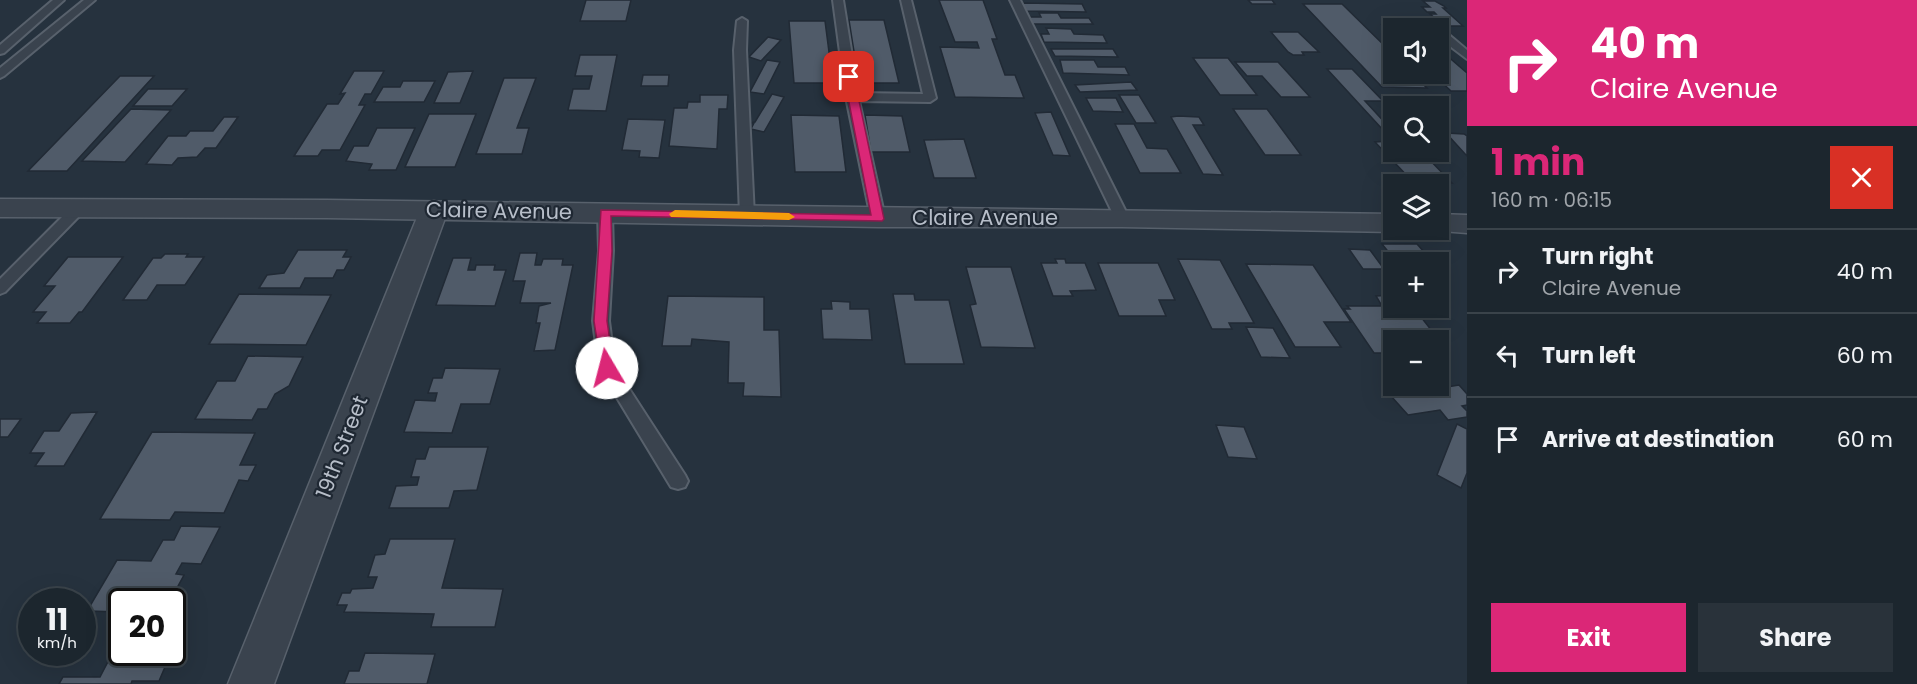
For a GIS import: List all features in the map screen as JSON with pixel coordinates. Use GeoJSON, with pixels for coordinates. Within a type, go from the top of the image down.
{"type":"FeatureCollection","features":[{"type":"Feature","properties":{"kind":"street","name":"Claire Avenue"},"geometry":{"type":"LineString","coordinates":[[0,208],[434,210],[878,219],[1122,218],[1383,223]]}},
{"type":"Feature","properties":{"kind":"street","name":"19th Street"},"geometry":{"type":"LineString","coordinates":[[251,684],[434,210]]}},
{"type":"Feature","properties":{"kind":"street"},"geometry":{"type":"LineString","coordinates":[[1449,224],[1467,224]]}},
{"type":"Feature","properties":{"kind":"lane"},"geometry":{"type":"LineString","coordinates":[[0,51],[59,0]]}},
{"type":"Feature","properties":{"kind":"lane"},"geometry":{"type":"LineString","coordinates":[[0,74],[90,0]]}},
{"type":"Feature","properties":{"kind":"lane"},"geometry":{"type":"LineString","coordinates":[[838,0],[852,96],[878,219]]}},
{"type":"Feature","properties":{"kind":"lane"},"geometry":{"type":"LineString","coordinates":[[852,96],[930,98],[906,0]]}},
{"type":"Feature","properties":{"kind":"lane"},"geometry":{"type":"LineString","coordinates":[[1015,0],[1122,218]]}},
{"type":"Feature","properties":{"kind":"lane"},"geometry":{"type":"LineString","coordinates":[[742,21],[740,50],[747,216]]}},
{"type":"Feature","properties":{"kind":"lane"},"geometry":{"type":"LineString","coordinates":[[1449,41],[1467,56]]}},
{"type":"Feature","properties":{"kind":"lane"},"geometry":{"type":"LineString","coordinates":[[0,288],[79,208]]}},
{"type":"Feature","properties":{"kind":"lane"},"geometry":{"type":"LineString","coordinates":[[605,213],[606,251],[601,321],[607,368],[678,481]]}},
{"type":"Feature","properties":{"kind":"building"},"geometry":{"type":"Polygon","coordinates":[[[586,0],[631,0],[626,21],[580,21],[586,0]]]}},
{"type":"Feature","properties":{"kind":"building"},"geometry":{"type":"Polygon","coordinates":[[[939,0],[983,0],[997,39],[992,39],[1005,75],[1015,75],[1024,98],[955,97],[940,47],[979,48],[977,42],[955,42],[939,0]]]}},
{"type":"Feature","properties":{"kind":"building"},"geometry":{"type":"Polygon","coordinates":[[[1248,0],[1272,0],[1275,4],[1252,4],[1248,0]]]}},
{"type":"Feature","properties":{"kind":"building"},"geometry":{"type":"Polygon","coordinates":[[[1423,1],[1435,1],[1444,6],[1446,8],[1443,8],[1463,26],[1450,26],[1449,18],[1435,18],[1430,14],[1436,14],[1434,12],[1427,12],[1422,7],[1430,7],[1423,1]]]}},
{"type":"Feature","properties":{"kind":"building"},"geometry":{"type":"Polygon","coordinates":[[[1022,3],[1082,4],[1086,12],[1025,11],[1022,3]]]}},
{"type":"Feature","properties":{"kind":"building"},"geometry":{"type":"Polygon","coordinates":[[[1303,4],[1342,4],[1383,44],[1383,84],[1423,84],[1427,88],[1382,87],[1303,4]]]}},
{"type":"Feature","properties":{"kind":"building"},"geometry":{"type":"Polygon","coordinates":[[[1039,13],[1058,13],[1061,18],[1089,18],[1093,24],[1032,24],[1029,17],[1041,17],[1039,13]]]}},
{"type":"Feature","properties":{"kind":"building"},"geometry":{"type":"Polygon","coordinates":[[[849,20],[884,20],[899,83],[859,83],[849,20]]]}},
{"type":"Feature","properties":{"kind":"building"},"geometry":{"type":"Polygon","coordinates":[[[789,21],[825,21],[833,83],[794,83],[789,21]]]}},
{"type":"Feature","properties":{"kind":"building"},"geometry":{"type":"Polygon","coordinates":[[[1046,28],[1071,29],[1074,34],[1103,35],[1107,43],[1044,42],[1041,34],[1049,34],[1046,28]]]}},
{"type":"Feature","properties":{"kind":"building"},"geometry":{"type":"Polygon","coordinates":[[[1271,32],[1298,32],[1319,52],[1302,52],[1304,55],[1293,55],[1271,32]]]}},
{"type":"Feature","properties":{"kind":"building"},"geometry":{"type":"Polygon","coordinates":[[[768,37],[781,40],[761,61],[749,57],[768,37]]]}},
{"type":"Feature","properties":{"kind":"building"},"geometry":{"type":"Polygon","coordinates":[[[1051,49],[1113,49],[1118,57],[1055,56],[1051,49]]]}},
{"type":"Feature","properties":{"kind":"building"},"geometry":{"type":"Polygon","coordinates":[[[580,55],[617,55],[606,111],[568,110],[573,89],[589,89],[592,76],[575,76],[580,55]]]}},
{"type":"Feature","properties":{"kind":"building"},"geometry":{"type":"Polygon","coordinates":[[[1449,57],[1467,73],[1467,91],[1451,91],[1444,84],[1449,84],[1449,57]]]}},
{"type":"Feature","properties":{"kind":"building"},"geometry":{"type":"Polygon","coordinates":[[[1193,58],[1228,58],[1257,95],[1220,95],[1193,58]]]}},
{"type":"Feature","properties":{"kind":"building"},"geometry":{"type":"Polygon","coordinates":[[[767,60],[780,62],[764,94],[750,92],[767,60]]]}},
{"type":"Feature","properties":{"kind":"building"},"geometry":{"type":"Polygon","coordinates":[[[1060,60],[1094,60],[1098,67],[1125,67],[1129,75],[1063,73],[1060,60]]]}},
{"type":"Feature","properties":{"kind":"building"},"geometry":{"type":"Polygon","coordinates":[[[1235,62],[1278,62],[1310,97],[1281,97],[1262,76],[1247,76],[1235,62]]]}},
{"type":"Feature","properties":{"kind":"building"},"geometry":{"type":"Polygon","coordinates":[[[1327,69],[1352,69],[1383,101],[1365,101],[1383,121],[1383,130],[1327,69]]]}},
{"type":"Feature","properties":{"kind":"building"},"geometry":{"type":"Polygon","coordinates":[[[354,71],[384,71],[371,94],[365,94],[359,105],[365,105],[340,150],[322,150],[318,156],[294,156],[327,104],[338,104],[345,93],[340,94],[354,71]]]}},
{"type":"Feature","properties":{"kind":"building"},"geometry":{"type":"Polygon","coordinates":[[[473,71],[460,103],[434,103],[448,72],[473,71]]]}},
{"type":"Feature","properties":{"kind":"building"},"geometry":{"type":"Polygon","coordinates":[[[643,75],[669,75],[668,86],[641,86],[643,75]]]}},
{"type":"Feature","properties":{"kind":"building"},"geometry":{"type":"Polygon","coordinates":[[[120,76],[154,76],[67,171],[28,171],[120,76]]]}},
{"type":"Feature","properties":{"kind":"building"},"geometry":{"type":"Polygon","coordinates":[[[504,78],[536,78],[517,128],[529,128],[522,154],[476,154],[504,78]]]}},
{"type":"Feature","properties":{"kind":"building"},"geometry":{"type":"Polygon","coordinates":[[[403,81],[435,81],[424,102],[374,102],[383,87],[400,87],[403,81]]]}},
{"type":"Feature","properties":{"kind":"building"},"geometry":{"type":"Polygon","coordinates":[[[1131,82],[1137,90],[1080,92],[1075,85],[1131,82]]]}},
{"type":"Feature","properties":{"kind":"building"},"geometry":{"type":"Polygon","coordinates":[[[148,89],[187,89],[172,106],[133,106],[148,89]]]}},
{"type":"Feature","properties":{"kind":"building"},"geometry":{"type":"Polygon","coordinates":[[[772,94],[784,97],[764,132],[751,129],[754,123],[750,123],[755,122],[772,94]]]}},
{"type":"Feature","properties":{"kind":"building"},"geometry":{"type":"Polygon","coordinates":[[[700,95],[728,95],[727,109],[719,109],[717,149],[669,146],[674,108],[687,108],[688,102],[700,102],[700,95]]]}},
{"type":"Feature","properties":{"kind":"building"},"geometry":{"type":"Polygon","coordinates":[[[1119,95],[1139,95],[1156,123],[1136,123],[1119,95]]]}},
{"type":"Feature","properties":{"kind":"building"},"geometry":{"type":"Polygon","coordinates":[[[1086,98],[1116,98],[1123,112],[1093,111],[1086,98]]]}},
{"type":"Feature","properties":{"kind":"building"},"geometry":{"type":"Polygon","coordinates":[[[131,109],[171,110],[125,162],[82,161],[131,109]]]}},
{"type":"Feature","properties":{"kind":"building"},"geometry":{"type":"Polygon","coordinates":[[[1233,109],[1267,109],[1301,155],[1265,155],[1233,109]]]}},
{"type":"Feature","properties":{"kind":"building"},"geometry":{"type":"Polygon","coordinates":[[[1051,112],[1070,156],[1053,155],[1035,113],[1051,112]]]}},
{"type":"Feature","properties":{"kind":"building"},"geometry":{"type":"Polygon","coordinates":[[[429,114],[476,114],[455,167],[405,167],[429,114]]]}},
{"type":"Feature","properties":{"kind":"building"},"geometry":{"type":"Polygon","coordinates":[[[791,115],[839,116],[846,172],[795,172],[791,115]]]}},
{"type":"Feature","properties":{"kind":"building"},"geometry":{"type":"Polygon","coordinates":[[[865,115],[902,116],[910,152],[871,152],[865,115]]]}},
{"type":"Feature","properties":{"kind":"building"},"geometry":{"type":"Polygon","coordinates":[[[224,117],[238,117],[216,148],[205,148],[197,157],[178,158],[172,165],[146,164],[168,136],[186,136],[190,131],[213,131],[224,117]]]}},
{"type":"Feature","properties":{"kind":"building"},"geometry":{"type":"Polygon","coordinates":[[[1171,117],[1199,117],[1204,125],[1193,125],[1223,175],[1203,174],[1171,117]]]}},
{"type":"Feature","properties":{"kind":"building"},"geometry":{"type":"Polygon","coordinates":[[[628,119],[665,120],[659,158],[639,157],[640,151],[622,150],[628,119]]]}},
{"type":"Feature","properties":{"kind":"building"},"geometry":{"type":"Polygon","coordinates":[[[1115,124],[1134,124],[1147,148],[1167,149],[1181,173],[1140,173],[1115,124]]]}},
{"type":"Feature","properties":{"kind":"building"},"geometry":{"type":"Polygon","coordinates":[[[377,128],[415,128],[396,170],[369,170],[372,164],[346,161],[354,146],[368,146],[377,128]]]}},
{"type":"Feature","properties":{"kind":"building"},"geometry":{"type":"Polygon","coordinates":[[[1449,133],[1467,136],[1467,156],[1449,136],[1449,133]]]}},
{"type":"Feature","properties":{"kind":"building"},"geometry":{"type":"Polygon","coordinates":[[[964,139],[976,178],[934,178],[924,140],[964,139]]]}},
{"type":"Feature","properties":{"kind":"building"},"geometry":{"type":"Polygon","coordinates":[[[1383,141],[1383,150],[1375,142],[1383,141]]]}},
{"type":"Feature","properties":{"kind":"building"},"geometry":{"type":"Polygon","coordinates":[[[1394,162],[1432,162],[1443,174],[1405,174],[1394,162]]]}},
{"type":"Feature","properties":{"kind":"building"},"geometry":{"type":"Polygon","coordinates":[[[1382,244],[1417,244],[1424,252],[1388,252],[1382,244]]]}},
{"type":"Feature","properties":{"kind":"building"},"geometry":{"type":"Polygon","coordinates":[[[1349,249],[1370,250],[1383,268],[1363,269],[1349,249]]]}},
{"type":"Feature","properties":{"kind":"building"},"geometry":{"type":"Polygon","coordinates":[[[298,250],[347,250],[343,257],[351,257],[344,270],[337,270],[333,278],[305,278],[300,288],[259,288],[267,275],[284,273],[298,250]]]}},
{"type":"Feature","properties":{"kind":"building"},"geometry":{"type":"Polygon","coordinates":[[[520,253],[537,253],[535,265],[541,265],[543,259],[563,259],[562,265],[573,265],[555,350],[534,351],[540,323],[536,323],[539,306],[551,303],[520,303],[525,281],[513,281],[520,253]]]}},
{"type":"Feature","properties":{"kind":"building"},"geometry":{"type":"Polygon","coordinates":[[[165,254],[204,257],[185,285],[157,285],[147,300],[123,300],[153,258],[161,258],[165,254]]]}},
{"type":"Feature","properties":{"kind":"building"},"geometry":{"type":"Polygon","coordinates":[[[68,257],[123,257],[82,312],[79,312],[70,323],[37,323],[46,312],[33,312],[55,286],[44,286],[68,257]]]}},
{"type":"Feature","properties":{"kind":"building"},"geometry":{"type":"Polygon","coordinates":[[[453,258],[471,258],[468,270],[475,270],[476,265],[495,265],[494,270],[506,270],[495,306],[436,305],[453,258]]]}},
{"type":"Feature","properties":{"kind":"building"},"geometry":{"type":"Polygon","coordinates":[[[1055,259],[1065,259],[1066,263],[1085,263],[1096,290],[1070,291],[1073,296],[1053,296],[1041,263],[1057,263],[1055,259]]]}},
{"type":"Feature","properties":{"kind":"building"},"geometry":{"type":"Polygon","coordinates":[[[1178,259],[1220,260],[1254,323],[1229,323],[1232,329],[1212,329],[1178,259]]]}},
{"type":"Feature","properties":{"kind":"building"},"geometry":{"type":"Polygon","coordinates":[[[1098,263],[1158,263],[1175,300],[1159,300],[1166,316],[1119,316],[1098,263]]]}},
{"type":"Feature","properties":{"kind":"building"},"geometry":{"type":"Polygon","coordinates":[[[1246,264],[1313,265],[1351,322],[1324,322],[1341,347],[1295,347],[1246,264]]]}},
{"type":"Feature","properties":{"kind":"building"},"geometry":{"type":"Polygon","coordinates":[[[966,267],[1011,267],[1035,348],[981,347],[970,305],[976,304],[966,267]]]}},
{"type":"Feature","properties":{"kind":"building"},"geometry":{"type":"Polygon","coordinates":[[[239,294],[331,295],[306,345],[209,344],[239,294]]]}},
{"type":"Feature","properties":{"kind":"building"},"geometry":{"type":"Polygon","coordinates":[[[893,294],[914,294],[915,300],[949,300],[964,364],[905,364],[893,294]]]}},
{"type":"Feature","properties":{"kind":"building"},"geometry":{"type":"Polygon","coordinates":[[[668,296],[764,297],[764,330],[779,330],[781,397],[743,396],[744,383],[728,383],[729,342],[692,339],[691,346],[662,346],[668,296]]]}},
{"type":"Feature","properties":{"kind":"building"},"geometry":{"type":"Polygon","coordinates":[[[1376,296],[1383,296],[1383,318],[1422,318],[1431,330],[1383,330],[1383,353],[1374,353],[1344,309],[1350,309],[1347,306],[1382,306],[1376,296]]]}},
{"type":"Feature","properties":{"kind":"building"},"geometry":{"type":"Polygon","coordinates":[[[831,301],[850,302],[850,309],[869,309],[872,340],[823,339],[821,309],[832,309],[831,301]]]}},
{"type":"Feature","properties":{"kind":"building"},"geometry":{"type":"Polygon","coordinates":[[[1246,327],[1273,328],[1290,358],[1261,357],[1246,327]]]}},
{"type":"Feature","properties":{"kind":"building"},"geometry":{"type":"Polygon","coordinates":[[[248,356],[303,357],[289,386],[275,394],[267,409],[258,409],[252,420],[195,419],[217,381],[235,381],[248,356]]]}},
{"type":"Feature","properties":{"kind":"building"},"geometry":{"type":"Polygon","coordinates":[[[445,368],[500,369],[490,404],[461,404],[452,433],[404,432],[415,400],[435,401],[437,393],[428,393],[433,378],[442,378],[445,368]]]}},
{"type":"Feature","properties":{"kind":"building"},"geometry":{"type":"Polygon","coordinates":[[[1459,385],[1467,394],[1467,405],[1462,406],[1467,411],[1467,417],[1448,420],[1440,410],[1408,415],[1391,396],[1449,396],[1449,387],[1459,385]]]}},
{"type":"Feature","properties":{"kind":"building"},"geometry":{"type":"Polygon","coordinates":[[[97,412],[64,466],[35,466],[44,453],[30,453],[44,431],[59,431],[71,413],[97,412]]]}},
{"type":"Feature","properties":{"kind":"building"},"geometry":{"type":"Polygon","coordinates":[[[0,419],[21,419],[8,437],[0,437],[0,419]]]}},
{"type":"Feature","properties":{"kind":"building"},"geometry":{"type":"Polygon","coordinates":[[[1457,424],[1467,429],[1467,473],[1461,488],[1437,475],[1457,424]]]}},
{"type":"Feature","properties":{"kind":"building"},"geometry":{"type":"Polygon","coordinates":[[[1216,425],[1244,427],[1257,459],[1228,457],[1216,425]]]}},
{"type":"Feature","properties":{"kind":"building"},"geometry":{"type":"Polygon","coordinates":[[[152,432],[255,433],[240,465],[256,465],[248,481],[239,480],[224,513],[175,512],[170,520],[100,519],[152,432]]]}},
{"type":"Feature","properties":{"kind":"building"},"geometry":{"type":"Polygon","coordinates":[[[429,447],[488,447],[477,490],[454,491],[449,508],[389,508],[396,486],[417,485],[419,477],[411,477],[416,459],[425,459],[429,447]]]}},
{"type":"Feature","properties":{"kind":"building"},"geometry":{"type":"Polygon","coordinates":[[[181,526],[220,527],[201,564],[182,563],[176,574],[184,575],[177,588],[108,588],[108,612],[96,611],[96,596],[117,560],[151,561],[163,540],[174,540],[181,526]]]}},
{"type":"Feature","properties":{"kind":"building"},"geometry":{"type":"Polygon","coordinates":[[[390,539],[455,539],[442,588],[503,589],[495,627],[431,627],[434,614],[344,612],[347,605],[337,605],[342,593],[350,593],[352,589],[373,588],[377,577],[368,577],[375,555],[385,554],[390,539]]]}},
{"type":"Feature","properties":{"kind":"building"},"geometry":{"type":"Polygon","coordinates":[[[365,653],[435,654],[427,684],[344,684],[349,671],[359,671],[365,653]]]}},
{"type":"Feature","properties":{"kind":"building"},"geometry":{"type":"Polygon","coordinates":[[[108,662],[108,666],[165,666],[159,681],[132,681],[131,684],[59,684],[63,677],[100,677],[108,662]]]}},
{"type":"Feature","properties":{"kind":"slow traffic"},"geometry":{"type":"LineString","coordinates":[[675,214],[789,217]]}},
{"type":"Feature","properties":{"kind":"route"},"geometry":{"type":"LineString","coordinates":[[607,368],[601,321],[606,251],[605,213],[878,219],[849,77]]}}]}
